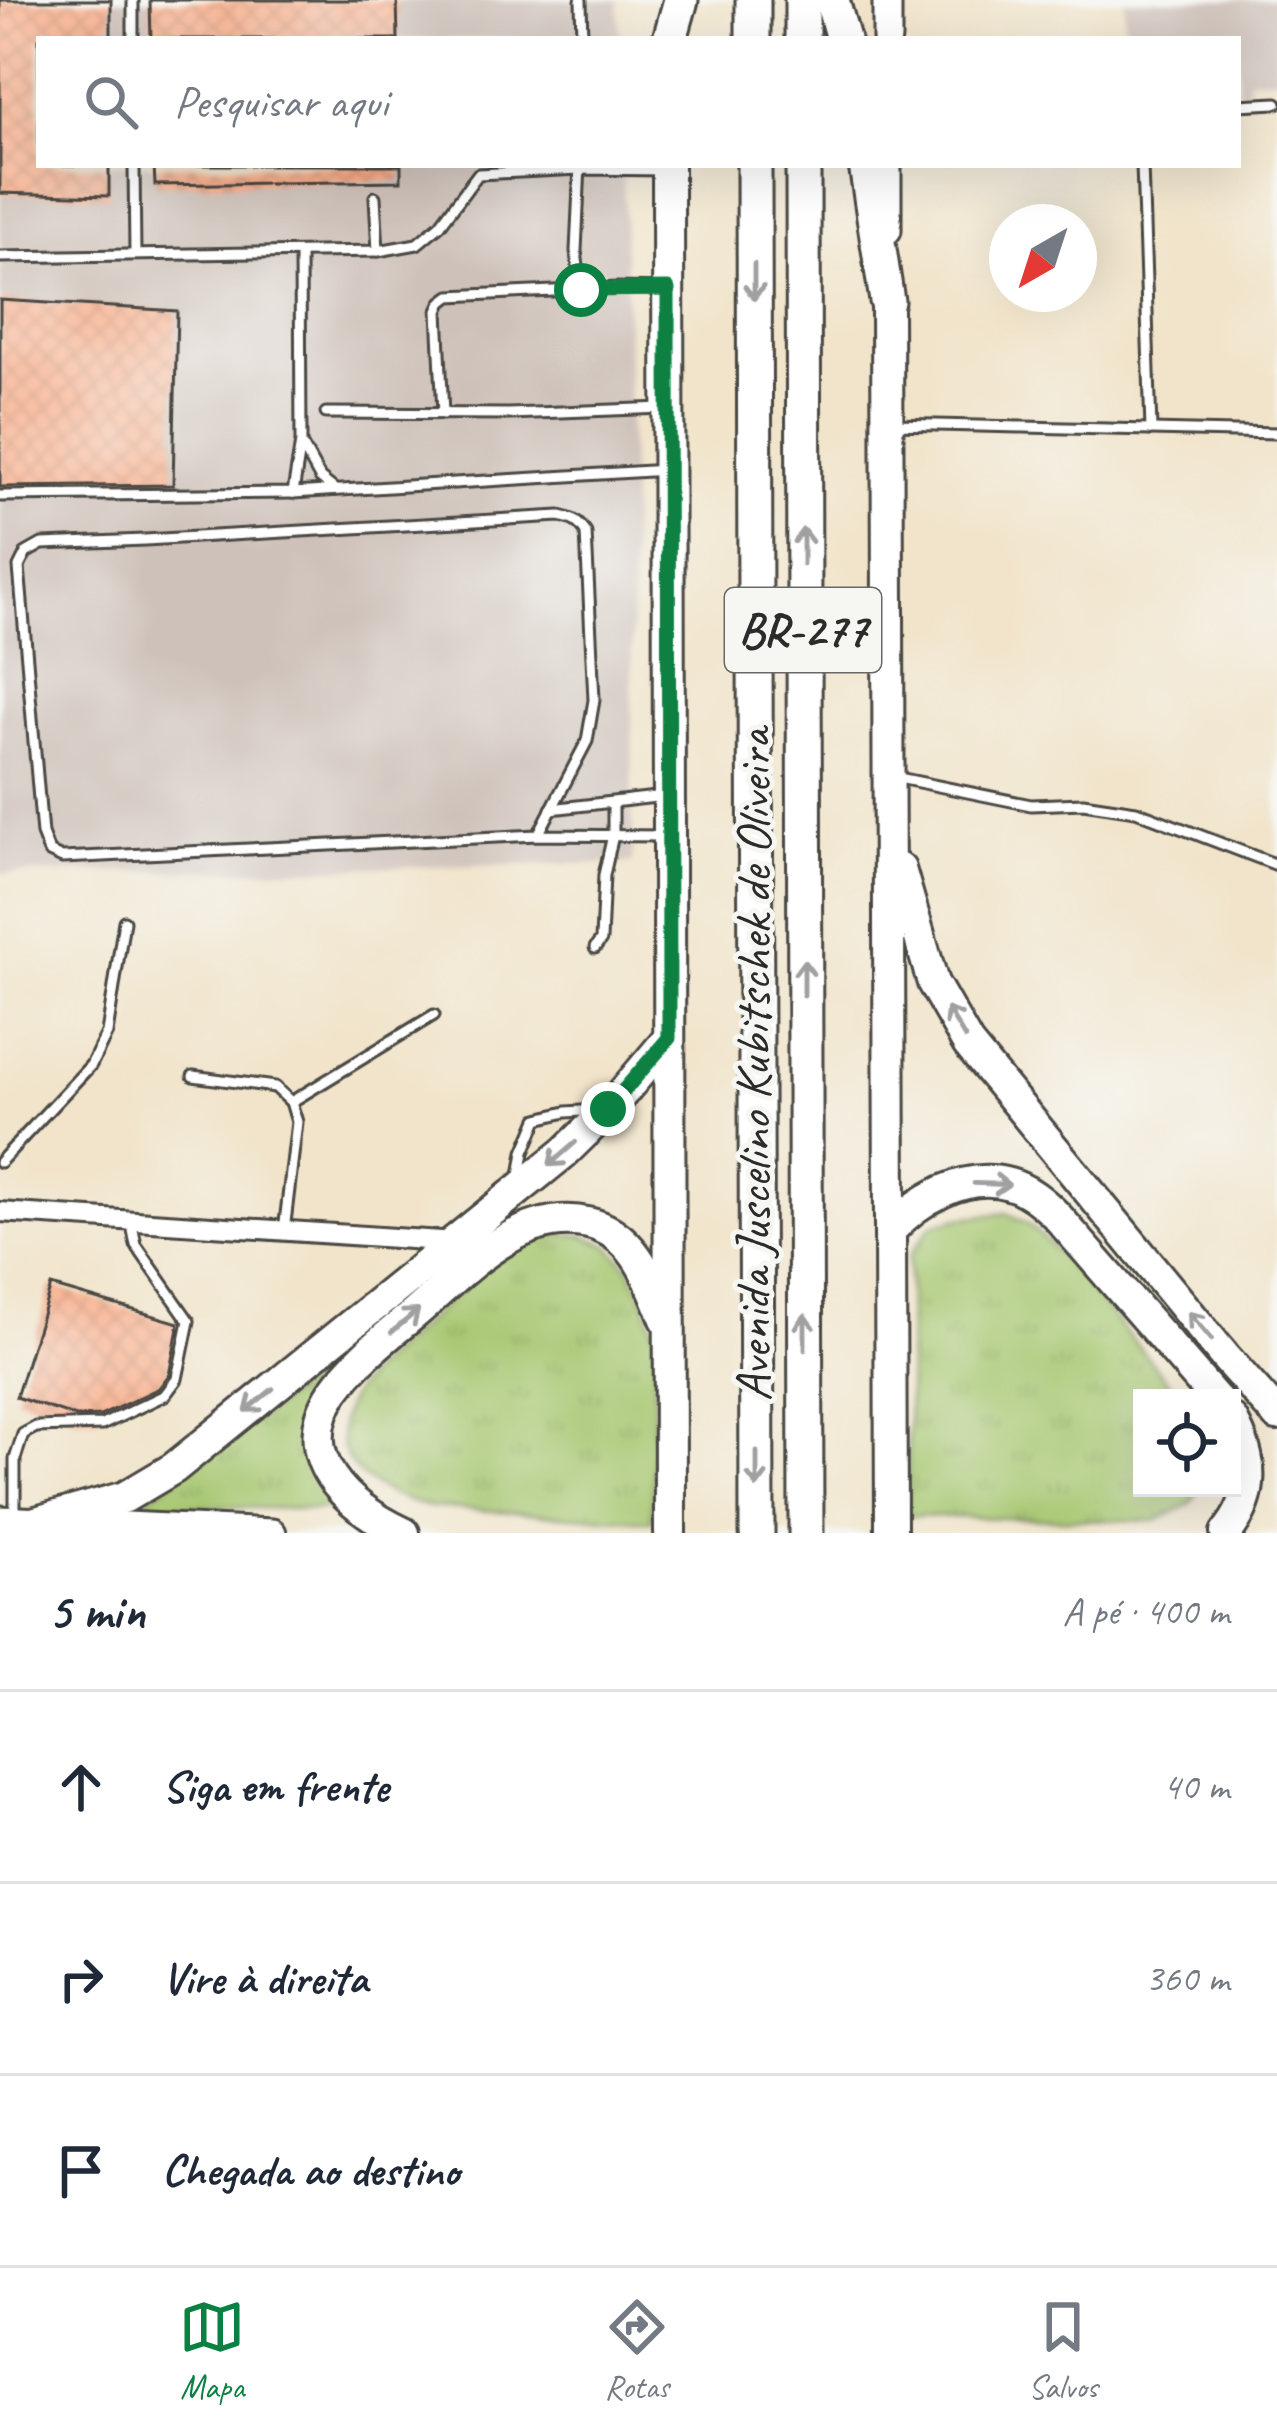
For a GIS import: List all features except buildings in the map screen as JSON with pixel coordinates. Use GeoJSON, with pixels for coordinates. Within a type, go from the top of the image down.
{"type":"FeatureCollection","features":[{"type":"Feature","properties":{"kind":"highway"},"geometry":{"type":"LineString","coordinates":[[670,36],[681,0]]}},
{"type":"Feature","properties":{"kind":"highway"},"geometry":{"type":"LineString","coordinates":[[753,0],[753,36]]}},
{"type":"Feature","properties":{"kind":"highway"},"geometry":{"type":"LineString","coordinates":[[802,0],[802,36]]}},
{"type":"Feature","properties":{"kind":"highway"},"geometry":{"type":"LineString","coordinates":[[832,0],[842,36]]}},
{"type":"Feature","properties":{"kind":"highway","name":"Avenida Juscelino Kubitschek de Oliveira"},"geometry":{"type":"LineString","coordinates":[[754,168],[757,1533]]}},
{"type":"Feature","properties":{"kind":"highway","name":"Avenida Juscelino Kubitschek de Oliveira"},"geometry":{"type":"LineString","coordinates":[[802,168],[806,1533]]}},
{"type":"Feature","properties":{"kind":"highway"},"geometry":{"type":"LineString","coordinates":[[866,168],[887,301]]}},
{"type":"Feature","properties":{"kind":"main road"},"geometry":{"type":"LineString","coordinates":[[668,0],[669,36]]}},
{"type":"Feature","properties":{"kind":"main road"},"geometry":{"type":"LineString","coordinates":[[887,0],[887,36]]}},
{"type":"Feature","properties":{"kind":"main road"},"geometry":{"type":"LineString","coordinates":[[668,168],[670,1533]]}},
{"type":"Feature","properties":{"kind":"main road"},"geometry":{"type":"LineString","coordinates":[[887,168],[891,1533]]}},
{"type":"Feature","properties":{"kind":"main road"},"geometry":{"type":"LineString","coordinates":[[889,829],[933,983],[968,1044],[1277,1415]]}},
{"type":"Feature","properties":{"kind":"main road"},"geometry":{"type":"LineString","coordinates":[[17,1521],[124,1497],[198,1449],[586,1133],[669,1038]]}},
{"type":"Feature","properties":{"kind":"main road"},"geometry":{"type":"LineString","coordinates":[[890,1177],[924,1202]]}},
{"type":"Feature","properties":{"kind":"main road"},"geometry":{"type":"LineString","coordinates":[[890,1232],[924,1202],[957,1186],[1011,1184],[1029,1192],[1057,1216],[1207,1389]]}},
{"type":"Feature","properties":{"kind":"main road"},"geometry":{"type":"LineString","coordinates":[[404,1533],[360,1509],[330,1477],[319,1438],[322,1416],[331,1395],[368,1353],[486,1254],[548,1223],[590,1223],[626,1243],[639,1259],[671,1334]]}},
{"type":"Feature","properties":{"kind":"main road"},"geometry":{"type":"LineString","coordinates":[[1226,1533],[1246,1502],[1250,1483],[1241,1436]]}},
{"type":"Feature","properties":{"kind":"main road"},"geometry":{"type":"LineString","coordinates":[[17,1521],[272,1533]]}},
{"type":"Feature","properties":{"kind":"street"},"geometry":{"type":"LineString","coordinates":[[0,1212],[457,1242]]}},
{"type":"Feature","properties":{"kind":"lane"},"geometry":{"type":"LineString","coordinates":[[133,0],[134,36]]}},
{"type":"Feature","properties":{"kind":"lane"},"geometry":{"type":"LineString","coordinates":[[581,0],[582,36]]}},
{"type":"Feature","properties":{"kind":"lane"},"geometry":{"type":"LineString","coordinates":[[1241,105],[1277,104]]}},
{"type":"Feature","properties":{"kind":"lane"},"geometry":{"type":"LineString","coordinates":[[134,168],[135,254]]}},
{"type":"Feature","properties":{"kind":"lane"},"geometry":{"type":"LineString","coordinates":[[0,257],[378,251],[417,244],[440,224],[478,174],[565,168]]}},
{"type":"Feature","properties":{"kind":"lane"},"geometry":{"type":"LineString","coordinates":[[580,168],[576,251],[581,290]]}},
{"type":"Feature","properties":{"kind":"lane"},"geometry":{"type":"LineString","coordinates":[[1142,168],[1151,430]]}},
{"type":"Feature","properties":{"kind":"lane"},"geometry":{"type":"LineString","coordinates":[[375,196],[378,251]]}},
{"type":"Feature","properties":{"kind":"lane"},"geometry":{"type":"LineString","coordinates":[[293,493],[301,442],[300,254]]}},
{"type":"Feature","properties":{"kind":"lane"},"geometry":{"type":"LineString","coordinates":[[443,415],[438,311],[450,296],[668,289]]}},
{"type":"Feature","properties":{"kind":"lane"},"geometry":{"type":"LineString","coordinates":[[326,412],[443,415],[669,408]]}},
{"type":"Feature","properties":{"kind":"lane"},"geometry":{"type":"LineString","coordinates":[[888,424],[1277,433]]}},
{"type":"Feature","properties":{"kind":"lane"},"geometry":{"type":"LineString","coordinates":[[301,442],[320,478],[335,490]]}},
{"type":"Feature","properties":{"kind":"lane"},"geometry":{"type":"LineString","coordinates":[[0,496],[293,493],[669,470]]}},
{"type":"Feature","properties":{"kind":"lane"},"geometry":{"type":"LineString","coordinates":[[538,835],[587,741],[594,700],[586,532],[580,523],[560,516],[42,544],[26,553],[19,567],[42,834],[50,852],[62,858],[538,835],[670,836]]}},
{"type":"Feature","properties":{"kind":"lane"},"geometry":{"type":"LineString","coordinates":[[889,776],[1031,805],[1083,803],[1136,811],[1277,865]]}},
{"type":"Feature","properties":{"kind":"lane"},"geometry":{"type":"LineString","coordinates":[[551,809],[670,796]]}},
{"type":"Feature","properties":{"kind":"lane"},"geometry":{"type":"LineString","coordinates":[[595,948],[601,940],[604,874],[614,836],[613,803]]}},
{"type":"Feature","properties":{"kind":"lane"},"geometry":{"type":"LineString","coordinates":[[0,1162],[91,1065],[107,1033],[124,921]]}},
{"type":"Feature","properties":{"kind":"lane"},"geometry":{"type":"LineString","coordinates":[[291,1102],[434,1015]]}},
{"type":"Feature","properties":{"kind":"lane"},"geometry":{"type":"LineString","coordinates":[[193,1076],[275,1087],[291,1102],[297,1122],[284,1231]]}},
{"type":"Feature","properties":{"kind":"lane"},"geometry":{"type":"LineString","coordinates":[[518,1192],[524,1152],[538,1119],[608,1109]]}},
{"type":"Feature","properties":{"kind":"lane"},"geometry":{"type":"LineString","coordinates":[[17,1521],[15,1459],[23,1434],[36,1427],[102,1425],[165,1395],[177,1379],[189,1321],[136,1245],[131,1220]]}},
{"type":"Feature","properties":{"kind":"shaded area"},"geometry":{"type":"Polygon","coordinates":[[[0,0],[618,0],[620,36],[36,36],[36,168],[623,168],[633,863],[0,874],[0,0]]]}},
{"type":"Feature","properties":{"kind":"shaded area"},"geometry":{"type":"Polygon","coordinates":[[[1125,0],[1277,0],[1277,78],[1248,78],[1248,92],[1241,92],[1241,36],[1124,36],[1125,0]]]}},
{"type":"Feature","properties":{"kind":"green space"},"geometry":{"type":"Polygon","coordinates":[[[1007,1213],[1028,1224],[1174,1389],[1133,1389],[1133,1497],[1194,1497],[1190,1504],[1156,1521],[908,1516],[909,1256],[932,1225],[1007,1213]]]}},
{"type":"Feature","properties":{"kind":"green space"},"geometry":{"type":"Polygon","coordinates":[[[557,1234],[583,1235],[608,1245],[629,1267],[644,1298],[655,1333],[652,1521],[430,1507],[394,1495],[362,1476],[343,1448],[341,1430],[345,1409],[359,1386],[495,1260],[525,1242],[557,1234]]]}},
{"type":"Feature","properties":{"kind":"green space"},"geometry":{"type":"Polygon","coordinates":[[[330,1366],[311,1408],[306,1440],[315,1471],[338,1510],[139,1505],[330,1366]]]}},
{"type":"Feature","properties":{"kind":"route"},"geometry":{"type":"LineString","coordinates":[[581,290],[668,289],[669,1038],[608,1109]]}}]}
